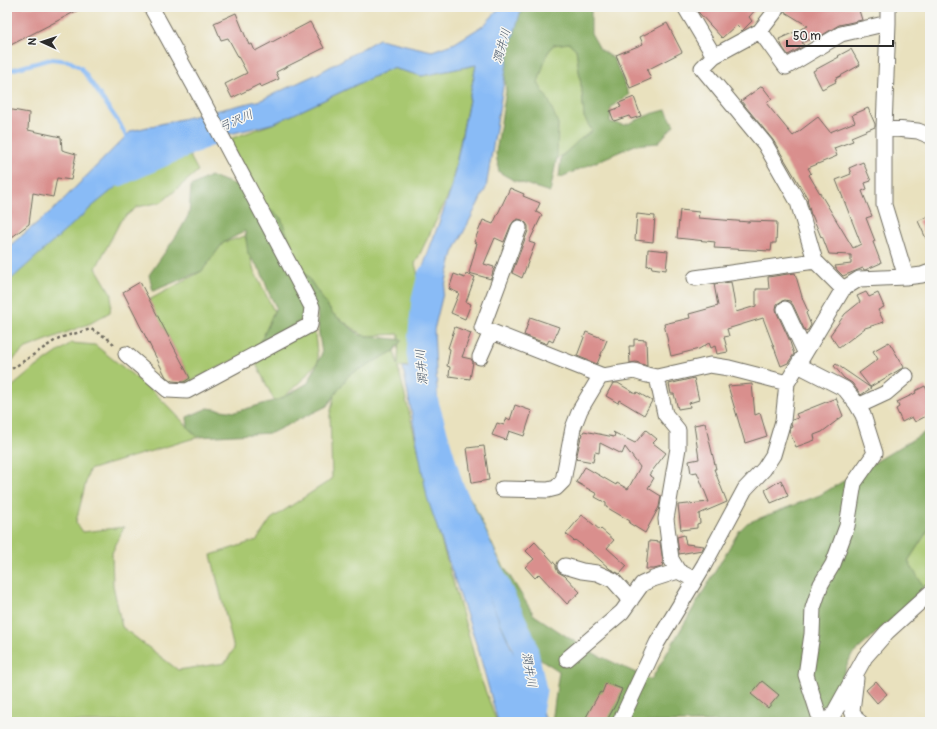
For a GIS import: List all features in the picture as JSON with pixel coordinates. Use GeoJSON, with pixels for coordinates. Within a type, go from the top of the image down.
{"type":"FeatureCollection","features":[{"type":"Feature","properties":{"kind":"street"},"geometry":{"type":"LineString","coordinates":[[126,354],[168,390],[187,391],[310,325],[312,307],[151,7]]}},
{"type":"Feature","properties":{"kind":"street"},"geometry":{"type":"LineString","coordinates":[[685,7],[714,56]]}},
{"type":"Feature","properties":{"kind":"street"},"geometry":{"type":"LineString","coordinates":[[777,7],[760,31],[714,56],[702,68],[765,144],[798,202],[815,261],[842,289]]}},
{"type":"Feature","properties":{"kind":"street"},"geometry":{"type":"LineString","coordinates":[[888,7],[884,128],[884,205],[906,277]]}},
{"type":"Feature","properties":{"kind":"street"},"geometry":{"type":"LineString","coordinates":[[760,31],[786,67],[841,34],[888,23]]}},
{"type":"Feature","properties":{"kind":"street"},"geometry":{"type":"LineString","coordinates":[[884,128],[918,130],[930,136]]}},
{"type":"Feature","properties":{"kind":"street"},"geometry":{"type":"LineString","coordinates":[[519,228],[482,328],[603,376],[634,371],[657,376],[710,365],[729,368],[787,384]]}},
{"type":"Feature","properties":{"kind":"street"},"geometry":{"type":"LineString","coordinates":[[694,278],[815,261]]}},
{"type":"Feature","properties":{"kind":"street"},"geometry":{"type":"LineString","coordinates":[[620,722],[657,643],[695,580],[744,489],[764,469],[773,455],[783,421],[787,384],[842,289],[859,279],[906,277],[922,275],[930,272]]}},
{"type":"Feature","properties":{"kind":"street"},"geometry":{"type":"LineString","coordinates":[[785,309],[801,359],[845,389],[863,415],[875,453],[854,483],[847,526],[833,564],[821,584],[813,608],[812,634],[806,675],[821,722]]}},
{"type":"Feature","properties":{"kind":"street"},"geometry":{"type":"LineString","coordinates":[[480,357],[491,332]]}},
{"type":"Feature","properties":{"kind":"street"},"geometry":{"type":"LineString","coordinates":[[502,489],[548,490],[556,488],[564,481],[573,428],[580,410],[601,375]]}},
{"type":"Feature","properties":{"kind":"street"},"geometry":{"type":"LineString","coordinates":[[657,376],[665,414],[678,430],[678,448],[666,519],[671,559],[678,571],[695,580]]}},
{"type":"Feature","properties":{"kind":"street"},"geometry":{"type":"LineString","coordinates":[[858,406],[886,393],[906,376]]}},
{"type":"Feature","properties":{"kind":"street"},"geometry":{"type":"LineString","coordinates":[[565,566],[582,571],[597,573],[613,580],[631,600]]}},
{"type":"Feature","properties":{"kind":"street"},"geometry":{"type":"LineString","coordinates":[[567,659],[622,612],[642,584],[678,571]]}},
{"type":"Feature","properties":{"kind":"street"},"geometry":{"type":"LineString","coordinates":[[829,722],[865,657],[886,632],[930,593]]}},
{"type":"Feature","properties":{"kind":"street"},"geometry":{"type":"LineString","coordinates":[[858,671],[852,710],[857,720],[860,722]]}},
{"type":"Feature","properties":{"kind":"path"},"geometry":{"type":"LineString","coordinates":[[7,372],[59,338],[91,329],[107,338],[126,354]]}},
{"type":"Feature","properties":{"kind":"green space"},"geometry":{"type":"Polygon","coordinates":[[[521,7],[591,7],[591,33],[600,49],[613,58],[629,95],[611,107],[610,122],[625,125],[651,114],[666,110],[674,125],[658,143],[635,145],[559,178],[561,157],[579,140],[592,131],[584,117],[576,49],[569,43],[553,45],[547,54],[538,83],[549,101],[558,124],[557,157],[550,192],[513,180],[499,172],[496,153],[506,91],[503,60],[521,7]]]}},
{"type":"Feature","properties":{"kind":"green space"},"geometry":{"type":"Polygon","coordinates":[[[569,43],[576,49],[584,117],[592,131],[556,160],[558,124],[538,83],[546,56],[553,45],[569,43]]]}},
{"type":"Feature","properties":{"kind":"green space"},"geometry":{"type":"Polygon","coordinates":[[[476,65],[450,192],[415,264],[423,295],[420,365],[398,367],[436,523],[479,674],[497,722],[7,722],[7,391],[32,370],[71,343],[95,345],[154,392],[198,437],[89,470],[76,522],[83,532],[124,527],[112,553],[113,585],[122,627],[178,670],[225,663],[234,649],[211,555],[257,540],[271,519],[332,479],[330,415],[337,383],[355,371],[394,351],[398,365],[399,334],[364,336],[333,314],[297,261],[227,140],[275,123],[392,68],[422,76],[476,65]]]}},
{"type":"Feature","properties":{"kind":"green space"},"geometry":{"type":"Polygon","coordinates":[[[184,145],[198,171],[162,202],[137,207],[121,220],[96,268],[112,295],[110,312],[91,323],[26,348],[7,365],[7,281],[93,200],[184,145]]]}},
{"type":"Feature","properties":{"kind":"green space"},"geometry":{"type":"Polygon","coordinates":[[[210,176],[249,189],[281,218],[297,261],[333,314],[360,335],[402,340],[394,351],[349,375],[327,406],[271,433],[198,437],[188,428],[187,417],[208,408],[235,412],[280,399],[308,383],[322,353],[317,310],[259,346],[276,307],[261,271],[248,254],[245,231],[223,243],[202,271],[153,291],[149,275],[179,232],[189,214],[191,186],[210,176]]]}},
{"type":"Feature","properties":{"kind":"green space"},"geometry":{"type":"Polygon","coordinates":[[[245,236],[254,271],[274,311],[261,342],[312,307],[318,362],[302,380],[276,404],[250,352],[173,390],[190,378],[149,300],[202,271],[223,243],[245,236]]]}},
{"type":"Feature","properties":{"kind":"green space"},"geometry":{"type":"Polygon","coordinates":[[[927,431],[930,431],[930,527],[908,561],[924,587],[851,656],[833,699],[811,715],[794,722],[552,722],[559,671],[500,633],[438,504],[454,474],[473,503],[498,557],[534,615],[589,651],[651,680],[739,531],[747,523],[820,495],[927,431]]]}},
{"type":"Feature","properties":{"kind":"green space"},"geometry":{"type":"Polygon","coordinates":[[[930,527],[930,582],[924,587],[907,563],[930,527]]]}},
{"type":"Feature","properties":{"kind":"water"},"geometry":{"type":"Polygon","coordinates":[[[501,7],[522,7],[509,51],[486,188],[453,253],[434,330],[442,489],[515,656],[547,722],[498,722],[479,652],[427,497],[403,367],[419,369],[432,423],[424,331],[421,272],[451,190],[476,65],[422,76],[392,68],[275,123],[160,151],[94,205],[7,283],[7,248],[55,208],[131,131],[261,100],[319,73],[379,39],[432,51],[455,43],[484,25],[501,7]]]}},
{"type":"Feature","properties":{"kind":"building"},"geometry":{"type":"Polygon","coordinates":[[[7,7],[84,7],[7,47],[7,7]]]}},
{"type":"Feature","properties":{"kind":"building"},"geometry":{"type":"Polygon","coordinates":[[[695,7],[758,7],[749,17],[752,21],[742,31],[736,25],[722,38],[695,7]]]}},
{"type":"Feature","properties":{"kind":"building"},"geometry":{"type":"Polygon","coordinates":[[[786,7],[858,7],[862,20],[839,25],[819,37],[802,42],[804,46],[788,55],[779,39],[808,26],[785,12],[786,7]]]}},
{"type":"Feature","properties":{"kind":"building"},"geometry":{"type":"Polygon","coordinates":[[[236,13],[249,45],[252,44],[255,51],[310,22],[324,48],[276,72],[279,79],[261,87],[260,84],[232,98],[225,84],[247,73],[228,38],[221,40],[214,23],[236,13]]]}},
{"type":"Feature","properties":{"kind":"building"},"geometry":{"type":"Polygon","coordinates":[[[667,23],[682,52],[647,70],[651,79],[630,88],[616,55],[643,44],[640,37],[667,23]]]}},
{"type":"Feature","properties":{"kind":"building"},"geometry":{"type":"Polygon","coordinates":[[[851,49],[860,65],[835,79],[836,82],[822,89],[813,71],[851,49]]]}},
{"type":"Feature","properties":{"kind":"building"},"geometry":{"type":"Polygon","coordinates":[[[762,86],[772,99],[766,103],[793,136],[818,117],[830,132],[855,122],[852,115],[868,108],[875,127],[851,137],[853,141],[834,148],[837,156],[808,168],[811,173],[809,175],[853,248],[861,244],[836,180],[851,174],[849,168],[863,162],[871,181],[865,183],[867,189],[862,191],[872,216],[866,218],[875,241],[873,242],[881,263],[865,270],[863,268],[843,276],[837,270],[835,266],[851,264],[851,255],[829,254],[811,215],[808,199],[773,140],[741,101],[762,86]]]}},
{"type":"Feature","properties":{"kind":"building"},"geometry":{"type":"Polygon","coordinates":[[[634,97],[641,116],[631,119],[629,116],[614,121],[610,111],[621,107],[619,103],[634,97]]]}},
{"type":"Feature","properties":{"kind":"building"},"geometry":{"type":"Polygon","coordinates":[[[7,109],[29,113],[28,130],[61,137],[62,150],[76,154],[71,180],[57,178],[53,197],[33,193],[29,224],[7,241],[7,109]]]}},
{"type":"Feature","properties":{"kind":"building"},"geometry":{"type":"Polygon","coordinates":[[[510,188],[524,194],[523,196],[540,203],[536,212],[542,215],[529,242],[535,244],[522,278],[512,273],[528,231],[528,226],[526,223],[518,219],[511,225],[504,242],[495,238],[484,264],[494,267],[491,279],[469,273],[477,243],[474,242],[483,220],[493,224],[510,188]]]}},
{"type":"Feature","properties":{"kind":"building"},"geometry":{"type":"Polygon","coordinates":[[[680,210],[699,212],[698,218],[749,222],[777,222],[776,243],[772,243],[771,251],[714,248],[715,242],[677,238],[680,210]]]}},
{"type":"Feature","properties":{"kind":"building"},"geometry":{"type":"Polygon","coordinates":[[[637,214],[655,216],[653,242],[635,240],[637,214]]]}},
{"type":"Feature","properties":{"kind":"building"},"geometry":{"type":"Polygon","coordinates":[[[930,215],[930,247],[918,221],[930,215]]]}},
{"type":"Feature","properties":{"kind":"building"},"geometry":{"type":"Polygon","coordinates":[[[648,249],[668,251],[666,270],[652,268],[651,265],[647,266],[648,249]]]}},
{"type":"Feature","properties":{"kind":"building"},"geometry":{"type":"Polygon","coordinates":[[[795,273],[808,311],[806,313],[811,325],[808,330],[805,331],[790,301],[785,300],[777,304],[777,313],[794,354],[788,363],[781,366],[763,318],[727,329],[729,336],[724,337],[728,352],[717,354],[715,346],[711,348],[709,343],[699,349],[671,356],[664,324],[690,318],[689,314],[718,306],[714,284],[731,282],[736,312],[756,306],[756,289],[769,289],[768,277],[795,273]]]}},
{"type":"Feature","properties":{"kind":"building"},"geometry":{"type":"Polygon","coordinates":[[[454,274],[465,278],[466,274],[475,277],[466,302],[471,304],[465,319],[451,313],[459,293],[449,289],[454,274]]]}},
{"type":"Feature","properties":{"kind":"building"},"geometry":{"type":"Polygon","coordinates":[[[140,282],[190,378],[184,382],[172,381],[166,377],[123,292],[140,282]]]}},
{"type":"Feature","properties":{"kind":"building"},"geometry":{"type":"Polygon","coordinates":[[[866,292],[869,297],[878,293],[884,307],[878,310],[884,322],[865,328],[839,348],[830,335],[845,314],[860,302],[857,296],[866,292]]]}},
{"type":"Feature","properties":{"kind":"building"},"geometry":{"type":"Polygon","coordinates":[[[530,317],[559,327],[553,342],[549,340],[547,344],[524,335],[530,317]]]}},
{"type":"Feature","properties":{"kind":"building"},"geometry":{"type":"Polygon","coordinates":[[[455,327],[471,333],[462,357],[471,359],[473,362],[470,379],[449,376],[450,367],[447,366],[450,349],[448,348],[455,327]]]}},
{"type":"Feature","properties":{"kind":"building"},"geometry":{"type":"Polygon","coordinates":[[[586,332],[607,340],[597,364],[577,356],[586,332]]]}},
{"type":"Feature","properties":{"kind":"building"},"geometry":{"type":"Polygon","coordinates":[[[634,339],[646,340],[647,366],[636,362],[630,363],[629,346],[634,346],[634,339]]]}},
{"type":"Feature","properties":{"kind":"building"},"geometry":{"type":"Polygon","coordinates":[[[889,342],[904,367],[870,387],[859,373],[878,359],[873,351],[889,342]]]}},
{"type":"Feature","properties":{"kind":"building"},"geometry":{"type":"Polygon","coordinates":[[[836,364],[871,388],[861,395],[852,383],[844,378],[834,366],[836,364]]]}},
{"type":"Feature","properties":{"kind":"building"},"geometry":{"type":"Polygon","coordinates":[[[694,378],[699,400],[689,403],[690,407],[678,409],[674,394],[671,394],[669,384],[694,378]]]}},
{"type":"Feature","properties":{"kind":"building"},"geometry":{"type":"Polygon","coordinates":[[[613,383],[618,383],[636,394],[637,392],[652,401],[644,415],[619,400],[618,403],[606,396],[613,383]]]}},
{"type":"Feature","properties":{"kind":"building"},"geometry":{"type":"Polygon","coordinates":[[[752,384],[755,415],[760,413],[767,436],[745,443],[728,386],[752,384]]]}},
{"type":"Feature","properties":{"kind":"building"},"geometry":{"type":"Polygon","coordinates":[[[925,386],[930,396],[930,414],[915,422],[912,417],[902,422],[896,409],[899,407],[897,402],[916,393],[915,391],[925,386]]]}},
{"type":"Feature","properties":{"kind":"building"},"geometry":{"type":"Polygon","coordinates":[[[836,398],[843,416],[822,432],[814,435],[815,440],[796,447],[789,431],[792,427],[792,420],[798,418],[796,414],[836,398]]]}},
{"type":"Feature","properties":{"kind":"building"},"geometry":{"type":"Polygon","coordinates":[[[515,405],[532,411],[524,436],[509,431],[506,440],[492,435],[497,423],[504,425],[507,418],[510,420],[515,405]]]}},
{"type":"Feature","properties":{"kind":"building"},"geometry":{"type":"Polygon","coordinates":[[[705,423],[716,469],[714,469],[727,502],[699,514],[700,523],[697,524],[697,528],[681,530],[678,505],[709,502],[697,472],[691,473],[689,461],[699,459],[694,425],[705,423]]]}},
{"type":"Feature","properties":{"kind":"building"},"geometry":{"type":"Polygon","coordinates":[[[646,430],[657,439],[653,443],[666,453],[649,475],[654,478],[648,488],[661,496],[659,507],[645,533],[629,523],[630,521],[606,507],[606,503],[595,497],[597,494],[576,482],[585,467],[616,485],[617,483],[628,489],[640,467],[625,447],[622,454],[600,443],[599,453],[595,452],[593,462],[576,459],[581,437],[584,431],[614,437],[615,434],[613,432],[635,443],[646,430]]]}},
{"type":"Feature","properties":{"kind":"building"},"geometry":{"type":"Polygon","coordinates":[[[484,446],[489,480],[472,483],[467,448],[484,446]]]}},
{"type":"Feature","properties":{"kind":"building"},"geometry":{"type":"Polygon","coordinates":[[[781,480],[788,496],[771,503],[765,490],[781,480]]]}},
{"type":"Feature","properties":{"kind":"building"},"geometry":{"type":"Polygon","coordinates":[[[582,515],[614,540],[607,548],[627,566],[620,574],[610,569],[591,552],[566,534],[582,515]]]}},
{"type":"Feature","properties":{"kind":"building"},"geometry":{"type":"Polygon","coordinates":[[[684,535],[686,544],[704,546],[702,550],[679,554],[677,537],[684,535]]]}},
{"type":"Feature","properties":{"kind":"building"},"geometry":{"type":"Polygon","coordinates":[[[649,541],[660,542],[663,562],[662,567],[646,569],[649,541]]]}},
{"type":"Feature","properties":{"kind":"building"},"geometry":{"type":"Polygon","coordinates":[[[535,542],[556,565],[558,572],[565,576],[580,592],[567,604],[539,574],[535,578],[525,567],[534,559],[526,551],[535,542]]]}},
{"type":"Feature","properties":{"kind":"building"},"geometry":{"type":"Polygon","coordinates":[[[762,681],[779,695],[768,708],[751,694],[762,681]]]}},
{"type":"Feature","properties":{"kind":"building"},"geometry":{"type":"Polygon","coordinates":[[[876,681],[887,694],[877,703],[866,690],[876,681]]]}},
{"type":"Feature","properties":{"kind":"building"},"geometry":{"type":"Polygon","coordinates":[[[606,683],[622,689],[606,722],[591,722],[585,719],[600,692],[602,693],[606,683]]]}},
{"type":"Feature","properties":{"kind":"waterway"},"geometry":{"type":"LineString","coordinates":[[7,71],[51,59],[69,61],[81,68],[120,124],[128,140]]}},
{"type":"Feature","properties":{"kind":"waterway","name":"弓沢川"},"geometry":{"type":"LineString","coordinates":[[118,174],[210,133]]}},
{"type":"Feature","properties":{"kind":"waterway","name":"潤井川"},"geometry":{"type":"LineString","coordinates":[[430,276],[424,300],[419,353],[426,403],[451,487],[524,643],[534,690],[528,722]]}}]}
